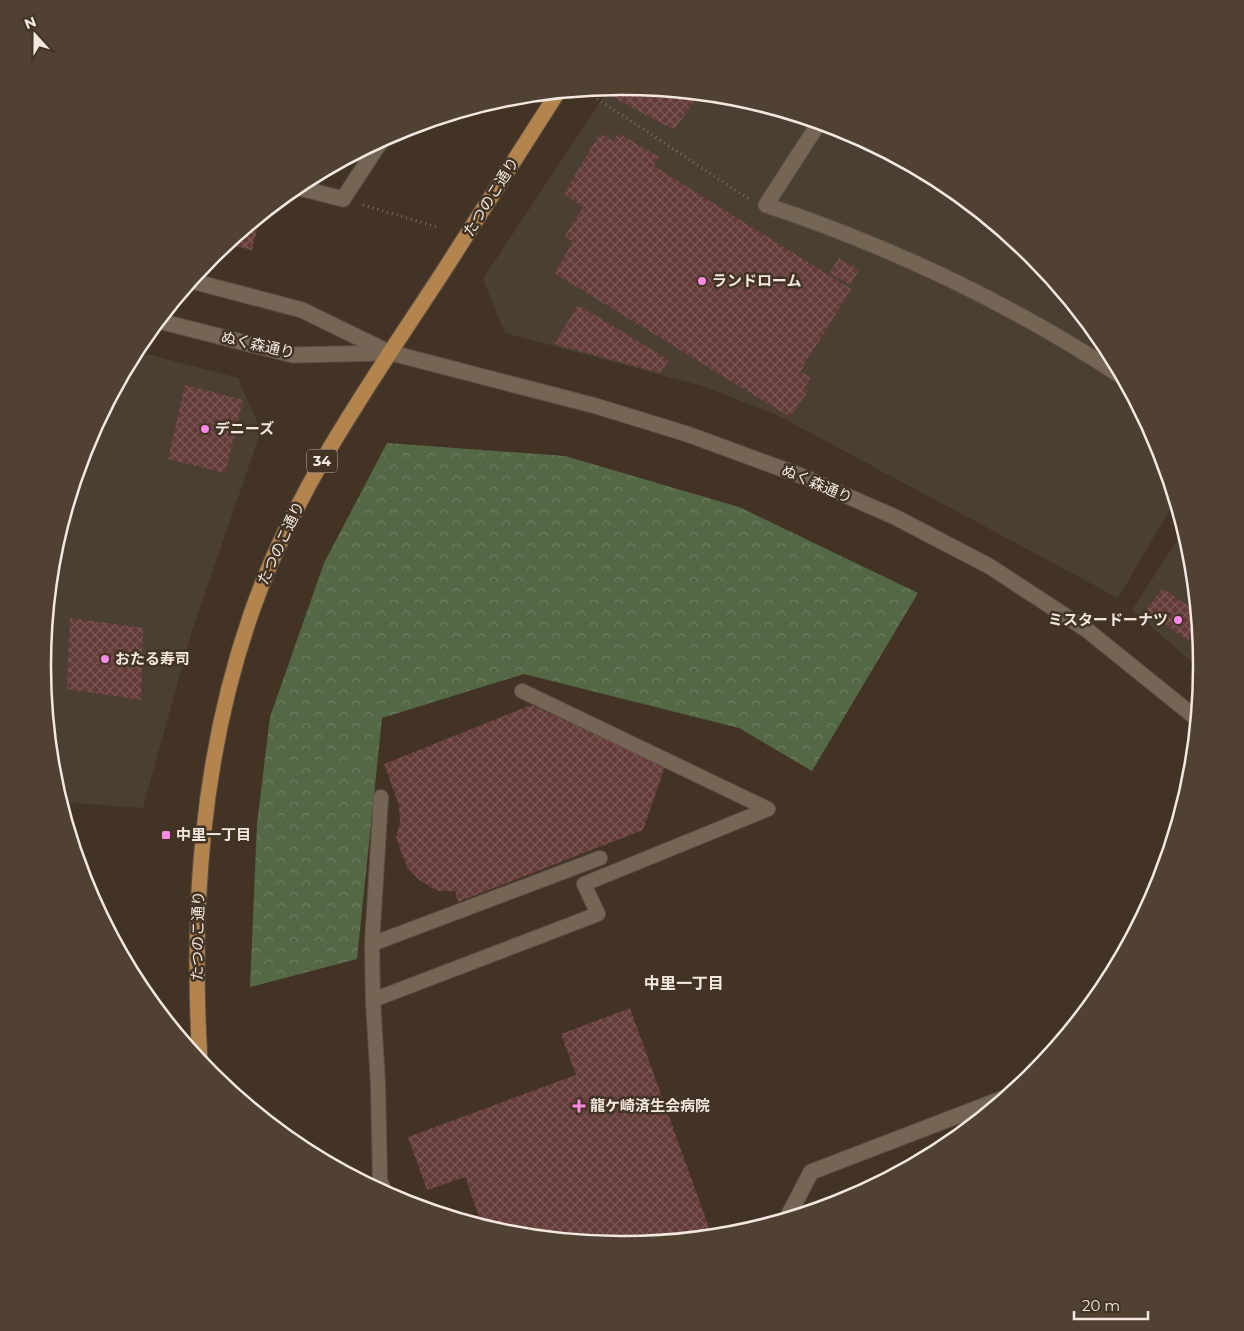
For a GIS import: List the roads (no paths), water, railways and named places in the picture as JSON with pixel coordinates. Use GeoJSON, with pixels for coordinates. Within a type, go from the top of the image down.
{"type":"FeatureCollection","features":[{"type":"Feature","properties":{"kind":"main road","name":"たつのこ通り"},"geometry":{"type":"LineString","coordinates":[[200,1049],[197,960],[199,867],[207,792],[229,685],[251,614],[290,522],[312,478],[388,352],[443,272],[553,99]]}},
{"type":"Feature","properties":{"kind":"main road"},"geometry":{"type":"LineString","coordinates":[[816,129],[766,205],[836,228],[940,274],[1060,336],[1109,368]]}},
{"type":"Feature","properties":{"kind":"main road"},"geometry":{"type":"LineString","coordinates":[[307,190],[343,199],[374,152]]}},
{"type":"Feature","properties":{"kind":"main road","name":"ぬく森通り"},"geometry":{"type":"LineString","coordinates":[[199,283],[302,310],[388,352],[596,406],[688,434],[799,475],[895,517],[989,566],[1087,630],[1191,714]]}},
{"type":"Feature","properties":{"kind":"main road","name":"ぬく森通り"},"geometry":{"type":"LineString","coordinates":[[166,323],[293,355],[388,352]]}},
{"type":"Feature","properties":{"kind":"main road"},"geometry":{"type":"LineString","coordinates":[[791,1210],[811,1172],[985,1105]]}},
{"type":"Feature","properties":{"kind":"lane"},"geometry":{"type":"LineString","coordinates":[[373,1000],[598,914],[584,884],[768,808],[522,691]]}},
{"type":"Feature","properties":{"kind":"lane"},"geometry":{"type":"LineString","coordinates":[[381,797],[372,944],[381,1182]]}},
{"type":"Feature","properties":{"kind":"lane"},"geometry":{"type":"LineString","coordinates":[[372,944],[600,858]]}},
{"type":"Feature","properties":{"kind":"place","name":"ランドローム"},"geometry":{"type":"Point","coordinates":[702,281]}},
{"type":"Feature","properties":{"kind":"place","name":"デニーズ"},"geometry":{"type":"Point","coordinates":[205,429]}},
{"type":"Feature","properties":{"kind":"place","name":"ミスタードーナツ"},"geometry":{"type":"Point","coordinates":[1178,620]}},
{"type":"Feature","properties":{"kind":"place","name":"おたる寿司"},"geometry":{"type":"Point","coordinates":[105,659]}},
{"type":"Feature","properties":{"kind":"place","name":"中里一丁目"},"geometry":{"type":"Point","coordinates":[166,835]}},
{"type":"Feature","properties":{"kind":"place","name":"龍ケ崎済生会病院"},"geometry":{"type":"Point","coordinates":[579,1106]}},
{"type":"Feature","properties":{"kind":"district","name":"中里一丁目"},"geometry":{"type":"Point","coordinates":[684,983]}}]}
